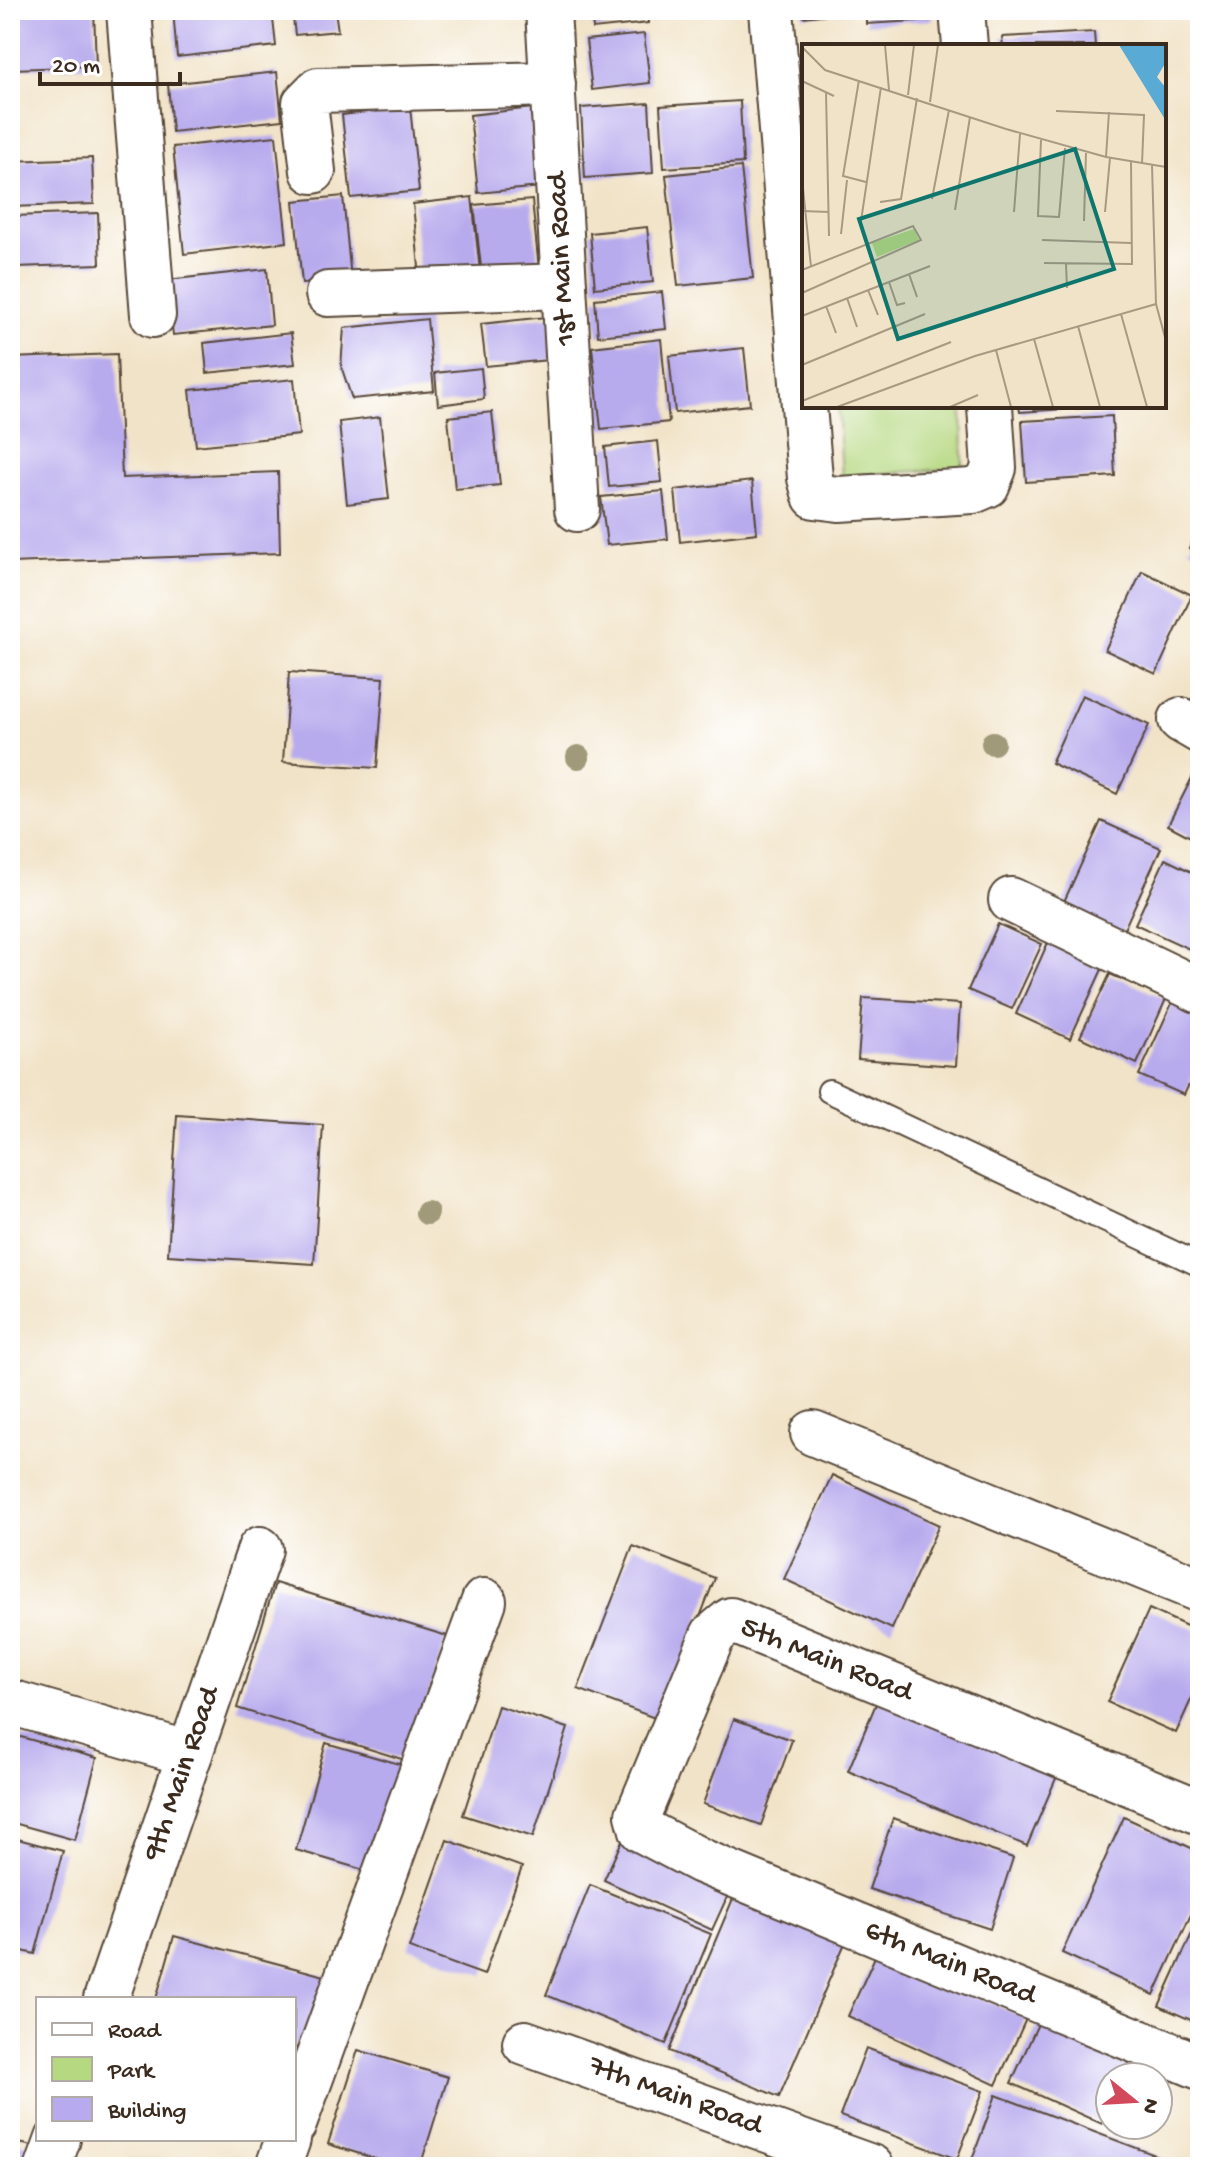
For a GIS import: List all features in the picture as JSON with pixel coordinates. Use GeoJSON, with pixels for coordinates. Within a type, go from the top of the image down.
{"type":"FeatureCollection","features":[{"type":"Feature","properties":{"kind":"street"},"geometry":{"type":"LineString","coordinates":[[129,10],[153,315]]}},
{"type":"Feature","properties":{"kind":"street","name":"1st Main Road"},"geometry":{"type":"LineString","coordinates":[[548,10],[577,509]]}},
{"type":"Feature","properties":{"kind":"street"},"geometry":{"type":"LineString","coordinates":[[771,10],[802,382]]}},
{"type":"Feature","properties":{"kind":"street"},"geometry":{"type":"LineString","coordinates":[[962,10],[965,44]]}},
{"type":"Feature","properties":{"kind":"street"},"geometry":{"type":"LineString","coordinates":[[313,171],[305,103],[318,90],[553,84]]}},
{"type":"Feature","properties":{"kind":"street"},"geometry":{"type":"LineString","coordinates":[[328,294],[564,286]]}},
{"type":"Feature","properties":{"kind":"street"},"geometry":{"type":"LineString","coordinates":[[804,408],[810,478],[815,496],[839,499],[973,491],[987,485],[994,468],[990,408]]}},
{"type":"Feature","properties":{"kind":"street"},"geometry":{"type":"LineString","coordinates":[[1011,900],[1200,991]]}},
{"type":"Feature","properties":{"kind":"street"},"geometry":{"type":"LineString","coordinates":[[813,1433],[1200,1590]]}},
{"type":"Feature","properties":{"kind":"street","name":"9th Main Road"},"geometry":{"type":"LineString","coordinates":[[107,1997],[260,1549]]}},
{"type":"Feature","properties":{"kind":"street"},"geometry":{"type":"LineString","coordinates":[[296,2118],[484,1601]]}},
{"type":"Feature","properties":{"kind":"street","name":"5th Main Road"},"geometry":{"type":"LineString","coordinates":[[701,1861],[642,1830],[638,1815],[713,1635],[731,1620],[1200,1812]]}},
{"type":"Feature","properties":{"kind":"street"},"geometry":{"type":"LineString","coordinates":[[10,1702],[190,1754]]}},
{"type":"Feature","properties":{"kind":"street","name":"6th Main Road"},"geometry":{"type":"LineString","coordinates":[[701,1861],[1200,2067]]}},
{"type":"Feature","properties":{"kind":"street","name":"7th Main Road"},"geometry":{"type":"LineString","coordinates":[[525,2043],[871,2167]]}},
{"type":"Feature","properties":{"kind":"street"},"geometry":{"type":"LineString","coordinates":[[48,2167],[57,2141]]}},
{"type":"Feature","properties":{"kind":"street"},"geometry":{"type":"LineString","coordinates":[[278,2167],[287,2141]]}},
{"type":"Feature","properties":{"kind":"lane"},"geometry":{"type":"LineString","coordinates":[[829,1091],[1200,1265]]}},
{"type":"Feature","properties":{"kind":"green space"},"geometry":{"type":"Polygon","coordinates":[[[838,408],[962,408],[963,468],[842,476],[838,408]]]}},
{"type":"Feature","properties":{"kind":"building"},"geometry":{"type":"Polygon","coordinates":[[[11,10],[94,10],[96,66],[13,69],[11,10]]]}},
{"type":"Feature","properties":{"kind":"building"},"geometry":{"type":"Polygon","coordinates":[[[173,10],[272,10],[276,46],[177,57],[173,10]]]}},
{"type":"Feature","properties":{"kind":"building"},"geometry":{"type":"Polygon","coordinates":[[[292,10],[335,10],[338,31],[295,35],[292,10]]]}},
{"type":"Feature","properties":{"kind":"building"},"geometry":{"type":"Polygon","coordinates":[[[591,10],[647,10],[648,23],[593,29],[591,10]]]}},
{"type":"Feature","properties":{"kind":"building"},"geometry":{"type":"Polygon","coordinates":[[[803,10],[847,10],[847,12],[804,17],[803,10]]]}},
{"type":"Feature","properties":{"kind":"building"},"geometry":{"type":"Polygon","coordinates":[[[866,10],[932,10],[933,20],[866,24],[866,10]]]}},
{"type":"Feature","properties":{"kind":"building"},"geometry":{"type":"Polygon","coordinates":[[[1094,32],[1095,44],[1003,44],[1002,37],[1094,32]]]}},
{"type":"Feature","properties":{"kind":"building"},"geometry":{"type":"Polygon","coordinates":[[[644,34],[650,83],[592,90],[586,40],[644,34]]]}},
{"type":"Feature","properties":{"kind":"building"},"geometry":{"type":"Polygon","coordinates":[[[277,72],[282,120],[172,132],[168,84],[277,72]]]}},
{"type":"Feature","properties":{"kind":"building"},"geometry":{"type":"Polygon","coordinates":[[[740,101],[743,163],[664,168],[660,106],[740,101]]]}},
{"type":"Feature","properties":{"kind":"building"},"geometry":{"type":"Polygon","coordinates":[[[649,103],[653,173],[585,178],[581,108],[649,103]]]}},
{"type":"Feature","properties":{"kind":"building"},"geometry":{"type":"Polygon","coordinates":[[[410,107],[419,191],[351,198],[342,115],[410,107]]]}},
{"type":"Feature","properties":{"kind":"building"},"geometry":{"type":"Polygon","coordinates":[[[542,107],[550,186],[478,193],[470,115],[542,107]]]}},
{"type":"Feature","properties":{"kind":"building"},"geometry":{"type":"Polygon","coordinates":[[[276,136],[287,242],[184,254],[173,147],[276,136]]]}},
{"type":"Feature","properties":{"kind":"building"},"geometry":{"type":"Polygon","coordinates":[[[92,158],[94,204],[10,207],[10,161],[92,158]]]}},
{"type":"Feature","properties":{"kind":"building"},"geometry":{"type":"Polygon","coordinates":[[[741,167],[753,278],[678,286],[666,175],[741,167]]]}},
{"type":"Feature","properties":{"kind":"building"},"geometry":{"type":"Polygon","coordinates":[[[343,196],[351,279],[302,284],[294,201],[343,196]]]}},
{"type":"Feature","properties":{"kind":"building"},"geometry":{"type":"Polygon","coordinates":[[[472,197],[480,271],[420,278],[413,204],[472,197]]]}},
{"type":"Feature","properties":{"kind":"building"},"geometry":{"type":"Polygon","coordinates":[[[532,200],[539,270],[482,276],[474,205],[532,200]]]}},
{"type":"Feature","properties":{"kind":"building"},"geometry":{"type":"Polygon","coordinates":[[[98,213],[100,264],[16,267],[14,216],[98,213]]]}},
{"type":"Feature","properties":{"kind":"building"},"geometry":{"type":"Polygon","coordinates":[[[647,227],[653,282],[595,288],[590,233],[647,227]]]}},
{"type":"Feature","properties":{"kind":"building"},"geometry":{"type":"Polygon","coordinates":[[[267,269],[272,325],[173,335],[167,280],[267,269]]]}},
{"type":"Feature","properties":{"kind":"building"},"geometry":{"type":"Polygon","coordinates":[[[662,292],[666,329],[598,336],[595,299],[662,292]]]}},
{"type":"Feature","properties":{"kind":"building"},"geometry":{"type":"Polygon","coordinates":[[[555,316],[559,359],[486,366],[481,324],[555,316]]]}},
{"type":"Feature","properties":{"kind":"building"},"geometry":{"type":"Polygon","coordinates":[[[427,319],[434,391],[352,399],[341,366],[344,328],[427,319]]]}},
{"type":"Feature","properties":{"kind":"building"},"geometry":{"type":"Polygon","coordinates":[[[291,333],[295,364],[207,373],[204,343],[291,333]]]}},
{"type":"Feature","properties":{"kind":"building"},"geometry":{"type":"Polygon","coordinates":[[[661,339],[669,422],[601,429],[592,347],[661,339]]]}},
{"type":"Feature","properties":{"kind":"building"},"geometry":{"type":"Polygon","coordinates":[[[744,348],[750,405],[675,413],[669,356],[744,348]]]}},
{"type":"Feature","properties":{"kind":"building"},"geometry":{"type":"Polygon","coordinates":[[[117,354],[122,478],[278,472],[280,553],[10,563],[10,358],[117,354]]]}},
{"type":"Feature","properties":{"kind":"building"},"geometry":{"type":"Polygon","coordinates":[[[481,368],[484,399],[438,405],[435,373],[481,368]]]}},
{"type":"Feature","properties":{"kind":"building"},"geometry":{"type":"Polygon","coordinates":[[[294,379],[299,435],[196,446],[190,390],[294,379]]]}},
{"type":"Feature","properties":{"kind":"building"},"geometry":{"type":"Polygon","coordinates":[[[1019,408],[1081,408],[1020,412],[1019,408]]]}},
{"type":"Feature","properties":{"kind":"building"},"geometry":{"type":"Polygon","coordinates":[[[492,412],[500,485],[455,489],[448,417],[492,412]]]}},
{"type":"Feature","properties":{"kind":"building"},"geometry":{"type":"Polygon","coordinates":[[[1112,416],[1115,476],[1026,482],[1022,421],[1112,416]]]}},
{"type":"Feature","properties":{"kind":"building"},"geometry":{"type":"Polygon","coordinates":[[[380,417],[389,499],[347,504],[339,422],[380,417]]]}},
{"type":"Feature","properties":{"kind":"building"},"geometry":{"type":"Polygon","coordinates":[[[658,441],[662,482],[609,487],[605,447],[658,441]]]}},
{"type":"Feature","properties":{"kind":"building"},"geometry":{"type":"Polygon","coordinates":[[[752,481],[757,533],[680,542],[675,490],[752,481]]]}},
{"type":"Feature","properties":{"kind":"building"},"geometry":{"type":"Polygon","coordinates":[[[663,491],[668,539],[607,545],[601,497],[663,491]]]}},
{"type":"Feature","properties":{"kind":"building"},"geometry":{"type":"Polygon","coordinates":[[[1200,524],[1200,554],[1189,549],[1200,524]]]}},
{"type":"Feature","properties":{"kind":"building"},"geometry":{"type":"Polygon","coordinates":[[[1142,571],[1192,595],[1156,674],[1105,650],[1142,571]]]}},
{"type":"Feature","properties":{"kind":"building"},"geometry":{"type":"Polygon","coordinates":[[[289,672],[384,678],[377,768],[283,762],[289,672]]]}},
{"type":"Feature","properties":{"kind":"building"},"geometry":{"type":"Polygon","coordinates":[[[1082,695],[1149,725],[1117,794],[1051,763],[1082,695]]]}},
{"type":"Feature","properties":{"kind":"building"},"geometry":{"type":"Polygon","coordinates":[[[1200,762],[1200,842],[1168,825],[1200,762]]]}},
{"type":"Feature","properties":{"kind":"building"},"geometry":{"type":"Polygon","coordinates":[[[1101,821],[1161,848],[1121,936],[1061,908],[1101,821]]]}},
{"type":"Feature","properties":{"kind":"building"},"geometry":{"type":"Polygon","coordinates":[[[1165,859],[1200,876],[1200,954],[1135,924],[1165,859]]]}},
{"type":"Feature","properties":{"kind":"building"},"geometry":{"type":"Polygon","coordinates":[[[998,924],[1042,944],[1012,1009],[968,990],[998,924]]]}},
{"type":"Feature","properties":{"kind":"building"},"geometry":{"type":"Polygon","coordinates":[[[1049,940],[1104,965],[1070,1039],[1016,1014],[1049,940]]]}},
{"type":"Feature","properties":{"kind":"building"},"geometry":{"type":"Polygon","coordinates":[[[1110,974],[1166,999],[1137,1064],[1080,1037],[1110,974]]]}},
{"type":"Feature","properties":{"kind":"building"},"geometry":{"type":"Polygon","coordinates":[[[863,998],[960,1004],[956,1066],[858,1059],[863,998]]]}},
{"type":"Feature","properties":{"kind":"building"},"geometry":{"type":"Polygon","coordinates":[[[1173,1001],[1200,1014],[1200,1061],[1184,1095],[1139,1075],[1173,1001]]]}},
{"type":"Feature","properties":{"kind":"building"},"geometry":{"type":"Polygon","coordinates":[[[177,1115],[323,1125],[314,1264],[168,1255],[177,1115]]]}},
{"type":"Feature","properties":{"kind":"building"},"geometry":{"type":"Polygon","coordinates":[[[832,1475],[939,1525],[892,1629],[784,1579],[832,1475]]]}},
{"type":"Feature","properties":{"kind":"building"},"geometry":{"type":"Polygon","coordinates":[[[633,1546],[715,1578],[660,1720],[578,1689],[633,1546]]]}},
{"type":"Feature","properties":{"kind":"building"},"geometry":{"type":"Polygon","coordinates":[[[275,1583],[447,1636],[408,1761],[237,1708],[275,1583]]]}},
{"type":"Feature","properties":{"kind":"building"},"geometry":{"type":"Polygon","coordinates":[[[1149,1609],[1200,1632],[1200,1680],[1176,1733],[1107,1702],[1149,1609]]]}},
{"type":"Feature","properties":{"kind":"building"},"geometry":{"type":"Polygon","coordinates":[[[880,1694],[1060,1769],[1027,1846],[848,1771],[880,1694]]]}},
{"type":"Feature","properties":{"kind":"building"},"geometry":{"type":"Polygon","coordinates":[[[498,1706],[568,1728],[533,1837],[463,1815],[498,1706]]]}},
{"type":"Feature","properties":{"kind":"building"},"geometry":{"type":"Polygon","coordinates":[[[734,1719],[792,1740],[761,1825],[703,1804],[734,1719]]]}},
{"type":"Feature","properties":{"kind":"building"},"geometry":{"type":"Polygon","coordinates":[[[10,1734],[97,1758],[75,1840],[10,1822],[10,1734]]]}},
{"type":"Feature","properties":{"kind":"building"},"geometry":{"type":"Polygon","coordinates":[[[326,1743],[406,1766],[374,1873],[296,1850],[326,1743]]]}},
{"type":"Feature","properties":{"kind":"building"},"geometry":{"type":"Polygon","coordinates":[[[1124,1817],[1200,1852],[1200,1895],[1154,1995],[1062,1953],[1124,1817]]]}},
{"type":"Feature","properties":{"kind":"building"},"geometry":{"type":"Polygon","coordinates":[[[893,1818],[1013,1858],[990,1929],[869,1889],[893,1818]]]}},
{"type":"Feature","properties":{"kind":"building"},"geometry":{"type":"Polygon","coordinates":[[[626,1832],[734,1882],[712,1930],[604,1880],[626,1832]]]}},
{"type":"Feature","properties":{"kind":"building"},"geometry":{"type":"Polygon","coordinates":[[[10,1837],[63,1851],[35,1954],[10,1948],[10,1837]]]}},
{"type":"Feature","properties":{"kind":"building"},"geometry":{"type":"Polygon","coordinates":[[[447,1840],[522,1867],[484,1975],[409,1948],[447,1840]]]}},
{"type":"Feature","properties":{"kind":"building"},"geometry":{"type":"Polygon","coordinates":[[[590,1885],[711,1934],[666,2044],[546,1995],[590,1885]]]}},
{"type":"Feature","properties":{"kind":"building"},"geometry":{"type":"Polygon","coordinates":[[[737,1889],[848,1936],[779,2097],[669,2051],[737,1889]]]}},
{"type":"Feature","properties":{"kind":"building"},"geometry":{"type":"Polygon","coordinates":[[[1200,1916],[1200,2024],[1159,2006],[1200,1916]]]}},
{"type":"Feature","properties":{"kind":"building"},"geometry":{"type":"Polygon","coordinates":[[[174,1936],[332,1978],[312,2052],[296,2048],[296,1997],[157,1997],[174,1936]]]}},
{"type":"Feature","properties":{"kind":"building"},"geometry":{"type":"Polygon","coordinates":[[[878,1950],[1026,2019],[996,2085],[848,2016],[878,1950]]]}},
{"type":"Feature","properties":{"kind":"building"},"geometry":{"type":"Polygon","coordinates":[[[1042,2015],[1132,2058],[1131,2061],[1094,2061],[1094,2120],[1011,2083],[1042,2015]]]}},
{"type":"Feature","properties":{"kind":"building"},"geometry":{"type":"Polygon","coordinates":[[[866,2048],[983,2091],[957,2159],[840,2116],[866,2048]]]}},
{"type":"Feature","properties":{"kind":"building"},"geometry":{"type":"Polygon","coordinates":[[[358,2050],[448,2077],[420,2167],[402,2167],[328,2144],[358,2050]]]}},
{"type":"Feature","properties":{"kind":"building"},"geometry":{"type":"Polygon","coordinates":[[[996,2095],[1094,2132],[1094,2141],[1118,2141],[1158,2156],[1154,2167],[969,2167],[996,2095]]]}},
{"type":"Feature","properties":{"kind":"building"},"geometry":{"type":"Polygon","coordinates":[[[10,2141],[37,2147],[33,2167],[10,2167],[10,2141]]]}}]}
